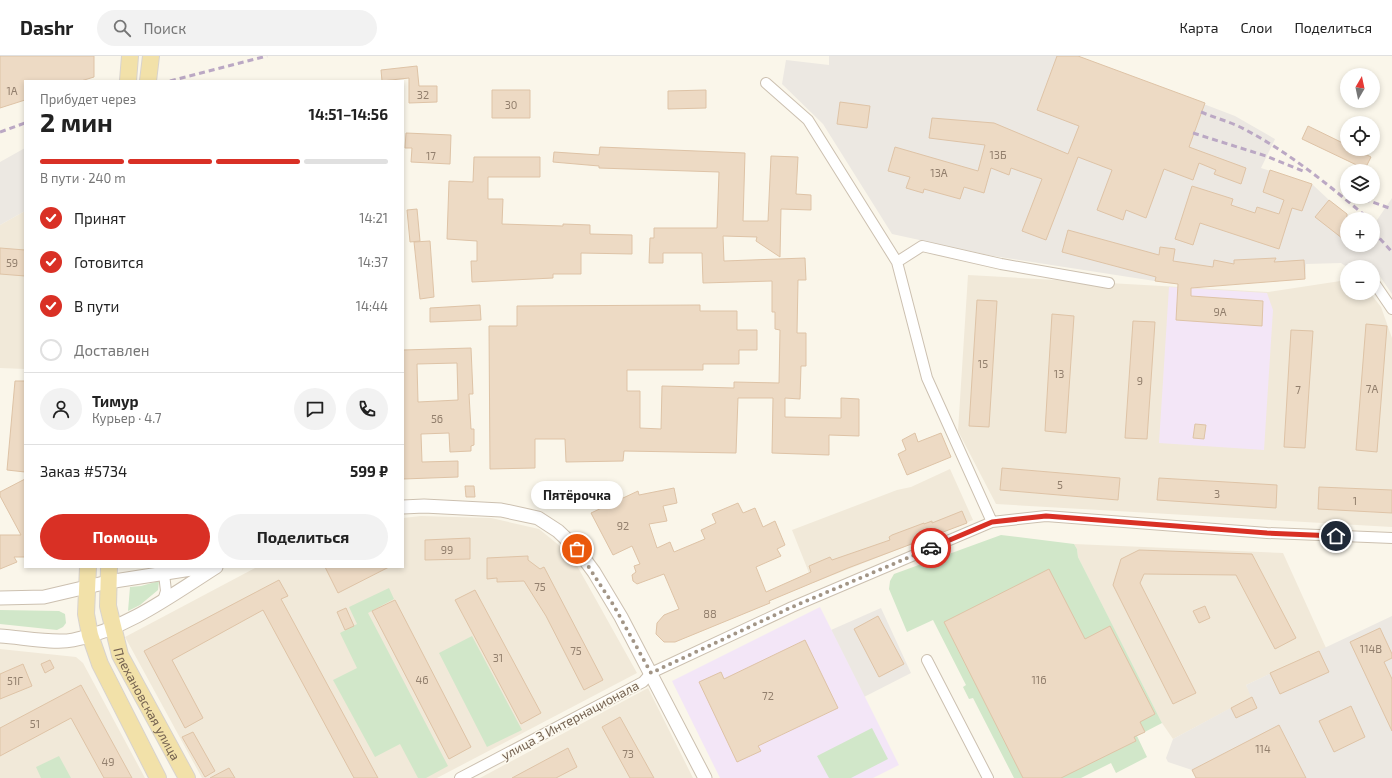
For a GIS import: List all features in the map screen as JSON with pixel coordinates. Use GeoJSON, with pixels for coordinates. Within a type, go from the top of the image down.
{"type":"FeatureCollection","features":[{"type":"Feature","properties":{"kind":"main road"},"geometry":{"type":"LineString","coordinates":[[128,80],[130,56]]}},
{"type":"Feature","properties":{"kind":"main road"},"geometry":{"type":"LineString","coordinates":[[148,80],[151,56]]}},
{"type":"Feature","properties":{"kind":"main road","name":"Плехановская улица"},"geometry":{"type":"LineString","coordinates":[[88,568],[86,614],[90,635],[100,664],[158,778]]}},
{"type":"Feature","properties":{"kind":"main road","name":"Плехановская улица"},"geometry":{"type":"LineString","coordinates":[[109,575],[108,606],[120,655],[187,778]]}},
{"type":"Feature","properties":{"kind":"street"},"geometry":{"type":"LineString","coordinates":[[766,83],[808,120],[897,262],[926,378],[992,522]]}},
{"type":"Feature","properties":{"kind":"street"},"geometry":{"type":"LineString","coordinates":[[897,262],[922,246],[1001,264],[1110,283]]}},
{"type":"Feature","properties":{"kind":"street"},"geometry":{"type":"LineString","coordinates":[[1380,291],[1392,309]]}},
{"type":"Feature","properties":{"kind":"street"},"geometry":{"type":"LineString","coordinates":[[404,507],[424,506],[501,510],[538,518],[558,531],[577,549],[594,572],[651,673],[705,778]]}},
{"type":"Feature","properties":{"kind":"street","name":"улица 3 Интернационала"},"geometry":{"type":"LineString","coordinates":[[460,778],[643,682],[651,673],[792,607],[992,522],[1046,516],[1267,533],[1392,538]]}},
{"type":"Feature","properties":{"kind":"street"},"geometry":{"type":"LineString","coordinates":[[0,598],[44,597],[86,587],[109,575],[189,568]]}},
{"type":"Feature","properties":{"kind":"street"},"geometry":{"type":"LineString","coordinates":[[0,636],[61,641],[72,640],[90,635],[113,626],[163,601],[214,568]]}},
{"type":"Feature","properties":{"kind":"street"},"geometry":{"type":"LineString","coordinates":[[159,570],[166,591],[163,601]]}},
{"type":"Feature","properties":{"kind":"street"},"geometry":{"type":"LineString","coordinates":[[927,660],[988,778]]}},
{"type":"Feature","properties":{"kind":"shaded area"},"geometry":{"type":"Polygon","coordinates":[[[829,56],[1078,56],[1235,116],[1275,139],[1261,168],[1312,184],[1345,212],[1340,212],[1340,252],[1380,252],[1380,216],[1392,198],[1392,294],[1380,276],[1380,260],[1340,260],[1340,263],[1306,264],[1305,279],[1240,284],[1178,278],[1174,284],[993,256],[892,234],[823,124],[782,84],[786,60],[829,65],[829,56]]]}},
{"type":"Feature","properties":{"kind":"shaded area"},"geometry":{"type":"Polygon","coordinates":[[[24,149],[24,212],[0,225],[0,162],[24,149]]]}},
{"type":"Feature","properties":{"kind":"shaded area"},"geometry":{"type":"Polygon","coordinates":[[[24,212],[24,369],[0,368],[0,225],[24,212]]]}},
{"type":"Feature","properties":{"kind":"shaded area"},"geometry":{"type":"Polygon","coordinates":[[[968,275],[1268,292],[1340,281],[1340,300],[1376,300],[1381,307],[1392,338],[1392,527],[996,504],[958,431],[968,275]]]}},
{"type":"Feature","properties":{"kind":"shaded area"},"geometry":{"type":"Polygon","coordinates":[[[1169,287],[1267,293],[1273,310],[1264,450],[1159,443],[1169,287]]]}},
{"type":"Feature","properties":{"kind":"shaded area"},"geometry":{"type":"Polygon","coordinates":[[[950,469],[973,520],[813,583],[792,530],[897,490],[911,487],[950,469]]]}},
{"type":"Feature","properties":{"kind":"shaded area"},"geometry":{"type":"Polygon","coordinates":[[[421,516],[491,518],[539,529],[571,555],[637,673],[437,778],[202,778],[125,637],[255,568],[404,568],[404,518],[421,516]]]}},
{"type":"Feature","properties":{"kind":"shaded area"},"geometry":{"type":"Polygon","coordinates":[[[1074,544],[1283,553],[1326,648],[1246,685],[1252,697],[1173,739],[1162,723],[1112,625],[1078,557],[1077,549],[1074,544]]]}},
{"type":"Feature","properties":{"kind":"shaded area"},"geometry":{"type":"Polygon","coordinates":[[[820,607],[899,765],[873,778],[720,778],[672,681],[820,607]]]}},
{"type":"Feature","properties":{"kind":"shaded area"},"geometry":{"type":"Polygon","coordinates":[[[881,608],[911,673],[864,697],[831,630],[881,608]]]}},
{"type":"Feature","properties":{"kind":"shaded area"},"geometry":{"type":"Polygon","coordinates":[[[1392,616],[1392,778],[1196,778],[1192,770],[1168,762],[1166,758],[1173,739],[1251,697],[1246,685],[1392,616]]]}},
{"type":"Feature","properties":{"kind":"shaded area"},"geometry":{"type":"Polygon","coordinates":[[[0,649],[76,657],[83,663],[145,778],[0,778],[0,649]]]}},
{"type":"Feature","properties":{"kind":"shaded area"},"geometry":{"type":"Polygon","coordinates":[[[648,688],[693,778],[480,778],[648,688]]]}},
{"type":"Feature","properties":{"kind":"green space"},"geometry":{"type":"Polygon","coordinates":[[[1001,535],[1074,544],[1077,549],[1078,557],[1162,723],[1137,736],[1147,757],[1116,773],[1111,763],[1081,778],[1014,778],[973,698],[969,699],[963,687],[966,685],[933,620],[907,632],[889,589],[890,581],[894,574],[1001,535]]]}},
{"type":"Feature","properties":{"kind":"green space"},"geometry":{"type":"Polygon","coordinates":[[[159,581],[158,590],[140,605],[128,611],[130,587],[141,586],[159,581]]]}},
{"type":"Feature","properties":{"kind":"green space"},"geometry":{"type":"Polygon","coordinates":[[[389,588],[394,599],[368,613],[448,766],[426,778],[418,778],[400,744],[375,757],[333,680],[357,668],[340,633],[357,624],[349,607],[389,588]]]}},
{"type":"Feature","properties":{"kind":"green space"},"geometry":{"type":"Polygon","coordinates":[[[0,610],[59,611],[65,614],[66,623],[63,627],[57,630],[0,624],[0,610]]]}},
{"type":"Feature","properties":{"kind":"green space"},"geometry":{"type":"Polygon","coordinates":[[[472,636],[522,730],[487,747],[439,653],[472,636]]]}},
{"type":"Feature","properties":{"kind":"green space"},"geometry":{"type":"Polygon","coordinates":[[[872,728],[888,759],[851,778],[829,778],[817,756],[872,728]]]}},
{"type":"Feature","properties":{"kind":"green space"},"geometry":{"type":"Polygon","coordinates":[[[59,756],[71,778],[41,778],[36,767],[59,756]]]}},
{"type":"Feature","properties":{"kind":"building"},"geometry":{"type":"Polygon","coordinates":[[[0,56],[94,56],[94,77],[84,80],[24,80],[24,100],[0,108],[0,56]]]}},
{"type":"Feature","properties":{"kind":"building"},"geometry":{"type":"Polygon","coordinates":[[[1057,56],[1078,56],[1205,103],[1189,147],[1246,168],[1241,184],[1214,174],[1216,170],[1199,163],[1193,180],[1164,169],[1146,218],[1126,210],[1123,220],[1097,210],[1112,170],[1078,157],[1046,240],[1022,231],[1042,179],[1011,168],[1009,175],[991,168],[984,193],[964,187],[960,199],[924,189],[923,193],[906,188],[910,177],[888,171],[895,147],[978,171],[985,145],[929,138],[932,118],[994,123],[1068,154],[1079,126],[1037,110],[1057,56]]]}},
{"type":"Feature","properties":{"kind":"building"},"geometry":{"type":"Polygon","coordinates":[[[417,66],[419,86],[437,86],[437,102],[409,103],[409,78],[382,80],[381,70],[417,66]]]}},
{"type":"Feature","properties":{"kind":"building"},"geometry":{"type":"Polygon","coordinates":[[[492,90],[530,90],[530,118],[492,118],[492,90]]]}},
{"type":"Feature","properties":{"kind":"building"},"geometry":{"type":"Polygon","coordinates":[[[706,90],[706,108],[668,109],[668,91],[706,90]]]}},
{"type":"Feature","properties":{"kind":"building"},"geometry":{"type":"Polygon","coordinates":[[[840,102],[870,106],[867,128],[837,124],[840,102]]]}},
{"type":"Feature","properties":{"kind":"building"},"geometry":{"type":"Polygon","coordinates":[[[1308,126],[1340,142],[1340,156],[1371,157],[1368,164],[1354,164],[1302,139],[1308,126]]]}},
{"type":"Feature","properties":{"kind":"building"},"geometry":{"type":"Polygon","coordinates":[[[406,133],[451,135],[450,164],[411,162],[412,148],[405,148],[406,133]]]}},
{"type":"Feature","properties":{"kind":"building"},"geometry":{"type":"Polygon","coordinates":[[[600,147],[745,153],[743,221],[768,221],[771,156],[798,157],[796,194],[811,195],[811,210],[781,209],[780,257],[756,241],[757,237],[723,236],[724,261],[805,258],[806,280],[798,280],[797,333],[806,333],[806,366],[801,366],[800,399],[785,398],[785,417],[841,418],[841,398],[859,399],[859,436],[829,435],[829,455],[772,453],[773,398],[738,398],[736,453],[624,451],[623,461],[566,462],[565,439],[535,439],[535,468],[490,469],[489,326],[517,326],[517,306],[700,305],[700,311],[737,311],[737,330],[757,330],[757,350],[739,350],[739,364],[703,364],[703,370],[627,370],[627,391],[640,391],[640,428],[661,429],[662,386],[734,388],[734,382],[779,383],[780,330],[775,329],[775,312],[772,312],[772,281],[703,283],[702,253],[663,253],[663,263],[649,263],[650,238],[654,238],[654,228],[717,228],[719,172],[599,168],[599,166],[553,162],[554,152],[599,155],[600,147]]]}},
{"type":"Feature","properties":{"kind":"building"},"geometry":{"type":"Polygon","coordinates":[[[474,157],[540,157],[540,177],[488,177],[488,199],[503,199],[502,224],[563,226],[563,224],[590,225],[590,234],[632,235],[632,254],[581,253],[581,274],[553,274],[553,278],[472,282],[471,261],[477,261],[477,241],[447,239],[449,181],[473,182],[474,157]]]}},
{"type":"Feature","properties":{"kind":"building"},"geometry":{"type":"Polygon","coordinates":[[[1270,170],[1312,184],[1302,211],[1292,208],[1279,249],[1200,223],[1193,245],[1175,239],[1192,186],[1233,199],[1231,205],[1255,213],[1257,207],[1279,214],[1284,200],[1263,192],[1270,170]]]}},
{"type":"Feature","properties":{"kind":"building"},"geometry":{"type":"Polygon","coordinates":[[[1329,200],[1344,212],[1340,212],[1340,237],[1315,217],[1329,200]]]}},
{"type":"Feature","properties":{"kind":"building"},"geometry":{"type":"Polygon","coordinates":[[[417,209],[420,241],[410,242],[407,210],[417,209]]]}},
{"type":"Feature","properties":{"kind":"building"},"geometry":{"type":"Polygon","coordinates":[[[1068,230],[1159,255],[1160,247],[1175,249],[1173,261],[1213,267],[1214,260],[1234,264],[1234,260],[1276,258],[1274,262],[1304,260],[1305,279],[1191,288],[1191,296],[1263,301],[1262,326],[1176,320],[1178,284],[1155,281],[1156,277],[1062,252],[1068,230]]]}},
{"type":"Feature","properties":{"kind":"building"},"geometry":{"type":"Polygon","coordinates":[[[430,241],[434,297],[420,299],[414,242],[430,241]]]}},
{"type":"Feature","properties":{"kind":"building"},"geometry":{"type":"Polygon","coordinates":[[[0,248],[24,250],[24,276],[0,274],[0,248]]]}},
{"type":"Feature","properties":{"kind":"building"},"geometry":{"type":"Polygon","coordinates":[[[977,300],[997,301],[989,427],[969,426],[977,300]]]}},
{"type":"Feature","properties":{"kind":"building"},"geometry":{"type":"Polygon","coordinates":[[[480,305],[481,320],[430,322],[430,308],[480,305]]]}},
{"type":"Feature","properties":{"kind":"building"},"geometry":{"type":"Polygon","coordinates":[[[1052,314],[1074,316],[1066,433],[1045,431],[1052,314]]]}},
{"type":"Feature","properties":{"kind":"building"},"geometry":{"type":"Polygon","coordinates":[[[1133,321],[1155,322],[1147,439],[1125,438],[1133,321]]]}},
{"type":"Feature","properties":{"kind":"building"},"geometry":{"type":"Polygon","coordinates":[[[1366,324],[1387,326],[1377,452],[1356,450],[1366,324]]]}},
{"type":"Feature","properties":{"kind":"building"},"geometry":{"type":"Polygon","coordinates":[[[1291,330],[1313,331],[1305,448],[1284,447],[1291,330]]]}},
{"type":"Feature","properties":{"kind":"building"},"geometry":{"type":"Polygon","coordinates":[[[471,348],[473,394],[469,394],[471,429],[474,429],[474,445],[471,446],[471,451],[450,452],[449,433],[421,434],[422,462],[458,461],[458,477],[404,479],[404,350],[471,348]],[[457,363],[417,364],[418,402],[458,400],[457,363]]]}},
{"type":"Feature","properties":{"kind":"building"},"geometry":{"type":"Polygon","coordinates":[[[15,381],[24,381],[24,472],[7,470],[15,381]]]}},
{"type":"Feature","properties":{"kind":"building"},"geometry":{"type":"Polygon","coordinates":[[[1195,424],[1206,425],[1204,439],[1193,438],[1195,424]]]}},
{"type":"Feature","properties":{"kind":"building"},"geometry":{"type":"Polygon","coordinates":[[[915,433],[918,442],[941,433],[951,457],[907,475],[898,454],[906,450],[902,440],[915,433]]]}},
{"type":"Feature","properties":{"kind":"building"},"geometry":{"type":"Polygon","coordinates":[[[1002,468],[1120,478],[1118,500],[1000,490],[1002,468]]]}},
{"type":"Feature","properties":{"kind":"building"},"geometry":{"type":"Polygon","coordinates":[[[1159,478],[1277,485],[1276,508],[1157,500],[1159,478]]]}},
{"type":"Feature","properties":{"kind":"building"},"geometry":{"type":"Polygon","coordinates":[[[24,480],[24,557],[14,557],[17,562],[0,569],[0,535],[21,535],[0,496],[0,492],[24,480]]]}},
{"type":"Feature","properties":{"kind":"building"},"geometry":{"type":"Polygon","coordinates":[[[465,486],[474,486],[475,497],[466,497],[465,486]]]}},
{"type":"Feature","properties":{"kind":"building"},"geometry":{"type":"Polygon","coordinates":[[[1319,487],[1392,490],[1392,513],[1318,509],[1319,487]]]}},
{"type":"Feature","properties":{"kind":"building"},"geometry":{"type":"Polygon","coordinates":[[[574,488],[575,502],[557,502],[556,489],[574,488]]]}},
{"type":"Feature","properties":{"kind":"building"},"geometry":{"type":"Polygon","coordinates":[[[674,488],[677,503],[663,506],[667,521],[649,524],[657,548],[670,542],[674,552],[705,539],[701,530],[716,523],[712,514],[738,503],[743,513],[755,508],[763,527],[775,521],[785,545],[777,549],[781,556],[756,567],[766,592],[811,572],[809,566],[830,557],[832,560],[890,540],[889,537],[892,535],[924,523],[932,521],[932,523],[962,511],[967,523],[848,568],[769,601],[770,603],[675,642],[664,642],[656,634],[657,623],[664,615],[679,609],[664,574],[637,584],[633,581],[632,575],[636,572],[634,566],[640,564],[632,546],[613,555],[591,513],[638,491],[639,495],[674,488]]]}},
{"type":"Feature","properties":{"kind":"building"},"geometry":{"type":"Polygon","coordinates":[[[470,538],[470,559],[425,560],[425,540],[470,538]]]}},
{"type":"Feature","properties":{"kind":"building"},"geometry":{"type":"Polygon","coordinates":[[[1139,550],[1252,554],[1296,638],[1275,649],[1236,575],[1144,574],[1140,583],[1196,693],[1173,704],[1113,585],[1121,559],[1139,550]]]}},
{"type":"Feature","properties":{"kind":"building"},"geometry":{"type":"Polygon","coordinates":[[[528,556],[528,560],[540,569],[544,567],[603,680],[584,690],[546,616],[524,581],[497,582],[497,578],[487,579],[487,558],[528,556]]]}},
{"type":"Feature","properties":{"kind":"building"},"geometry":{"type":"Polygon","coordinates":[[[326,568],[387,568],[338,593],[326,568]]]}},
{"type":"Feature","properties":{"kind":"building"},"geometry":{"type":"Polygon","coordinates":[[[1049,569],[1085,639],[1110,626],[1155,714],[1140,722],[1145,732],[1134,737],[1136,741],[1061,778],[1023,778],[944,622],[1049,569]]]}},
{"type":"Feature","properties":{"kind":"building"},"geometry":{"type":"Polygon","coordinates":[[[279,580],[288,596],[281,599],[378,778],[354,778],[263,610],[172,660],[203,718],[185,728],[144,651],[279,580]]]}},
{"type":"Feature","properties":{"kind":"building"},"geometry":{"type":"Polygon","coordinates":[[[475,590],[541,713],[521,724],[455,600],[475,590]]]}},
{"type":"Feature","properties":{"kind":"building"},"geometry":{"type":"Polygon","coordinates":[[[395,600],[471,747],[449,759],[372,611],[395,600]]]}},
{"type":"Feature","properties":{"kind":"building"},"geometry":{"type":"Polygon","coordinates":[[[1205,606],[1210,618],[1199,623],[1193,611],[1205,606]]]}},
{"type":"Feature","properties":{"kind":"building"},"geometry":{"type":"Polygon","coordinates":[[[346,608],[354,626],[345,630],[337,612],[346,608]]]}},
{"type":"Feature","properties":{"kind":"building"},"geometry":{"type":"Polygon","coordinates":[[[878,616],[904,664],[879,677],[854,629],[878,616]]]}},
{"type":"Feature","properties":{"kind":"building"},"geometry":{"type":"Polygon","coordinates":[[[1380,628],[1392,654],[1392,658],[1384,662],[1392,679],[1392,731],[1350,642],[1380,628]]]}},
{"type":"Feature","properties":{"kind":"building"},"geometry":{"type":"Polygon","coordinates":[[[805,640],[838,708],[758,746],[761,751],[737,762],[699,682],[721,672],[724,679],[805,640]]]}},
{"type":"Feature","properties":{"kind":"building"},"geometry":{"type":"Polygon","coordinates":[[[1319,651],[1329,672],[1280,694],[1270,673],[1319,651]]]}},
{"type":"Feature","properties":{"kind":"building"},"geometry":{"type":"Polygon","coordinates":[[[50,660],[54,668],[45,673],[41,664],[50,660]]]}},
{"type":"Feature","properties":{"kind":"building"},"geometry":{"type":"Polygon","coordinates":[[[23,664],[32,686],[0,699],[0,674],[23,664]]]}},
{"type":"Feature","properties":{"kind":"building"},"geometry":{"type":"Polygon","coordinates":[[[81,685],[132,778],[104,778],[71,718],[0,756],[0,728],[81,685]]]}},
{"type":"Feature","properties":{"kind":"building"},"geometry":{"type":"Polygon","coordinates":[[[1252,697],[1257,708],[1236,718],[1231,708],[1252,697]]]}},
{"type":"Feature","properties":{"kind":"building"},"geometry":{"type":"Polygon","coordinates":[[[1351,706],[1365,737],[1334,752],[1319,721],[1351,706]]]}},
{"type":"Feature","properties":{"kind":"building"},"geometry":{"type":"Polygon","coordinates":[[[620,717],[654,778],[630,778],[602,727],[620,717]]]}},
{"type":"Feature","properties":{"kind":"building"},"geometry":{"type":"Polygon","coordinates":[[[1279,725],[1306,778],[1196,778],[1192,770],[1279,725]]]}},
{"type":"Feature","properties":{"kind":"building"},"geometry":{"type":"Polygon","coordinates":[[[193,732],[215,771],[205,777],[182,737],[193,732]]]}},
{"type":"Feature","properties":{"kind":"building"},"geometry":{"type":"Polygon","coordinates":[[[568,748],[577,767],[556,778],[512,778],[568,748]]]}},
{"type":"Feature","properties":{"kind":"building"},"geometry":{"type":"Polygon","coordinates":[[[229,768],[235,778],[210,778],[229,768]]]}},
{"type":"Feature","properties":{"kind":"railway"},"geometry":{"type":"LineString","coordinates":[[174,80],[267,56]]}},
{"type":"Feature","properties":{"kind":"railway"},"geometry":{"type":"LineString","coordinates":[[1201,112],[1228,122],[1261,138],[1324,182],[1360,212]]}},
{"type":"Feature","properties":{"kind":"railway"},"geometry":{"type":"LineString","coordinates":[[0,132],[24,123]]}},
{"type":"Feature","properties":{"kind":"railway"},"geometry":{"type":"LineString","coordinates":[[1193,133],[1266,156],[1303,171]]}},
{"type":"Feature","properties":{"kind":"railway"},"geometry":{"type":"LineString","coordinates":[[1378,204],[1392,209]]}},
{"type":"Feature","properties":{"kind":"railway"},"geometry":{"type":"LineString","coordinates":[[1380,239],[1392,252]]}},
{"type":"Feature","properties":{"kind":"way so far"},"geometry":{"type":"LineString","coordinates":[[577,549],[594,572],[621,617],[651,673],[792,607],[814,599],[931,548]]}},
{"type":"Feature","properties":{"kind":"place","name":"Пятёрочка"},"geometry":{"type":"Point","coordinates":[577,549]}},
{"type":"Feature","properties":{"kind":"route"},"geometry":{"type":"LineString","coordinates":[[931,548],[992,522],[1046,516],[1267,533],[1336,536]]}}]}
